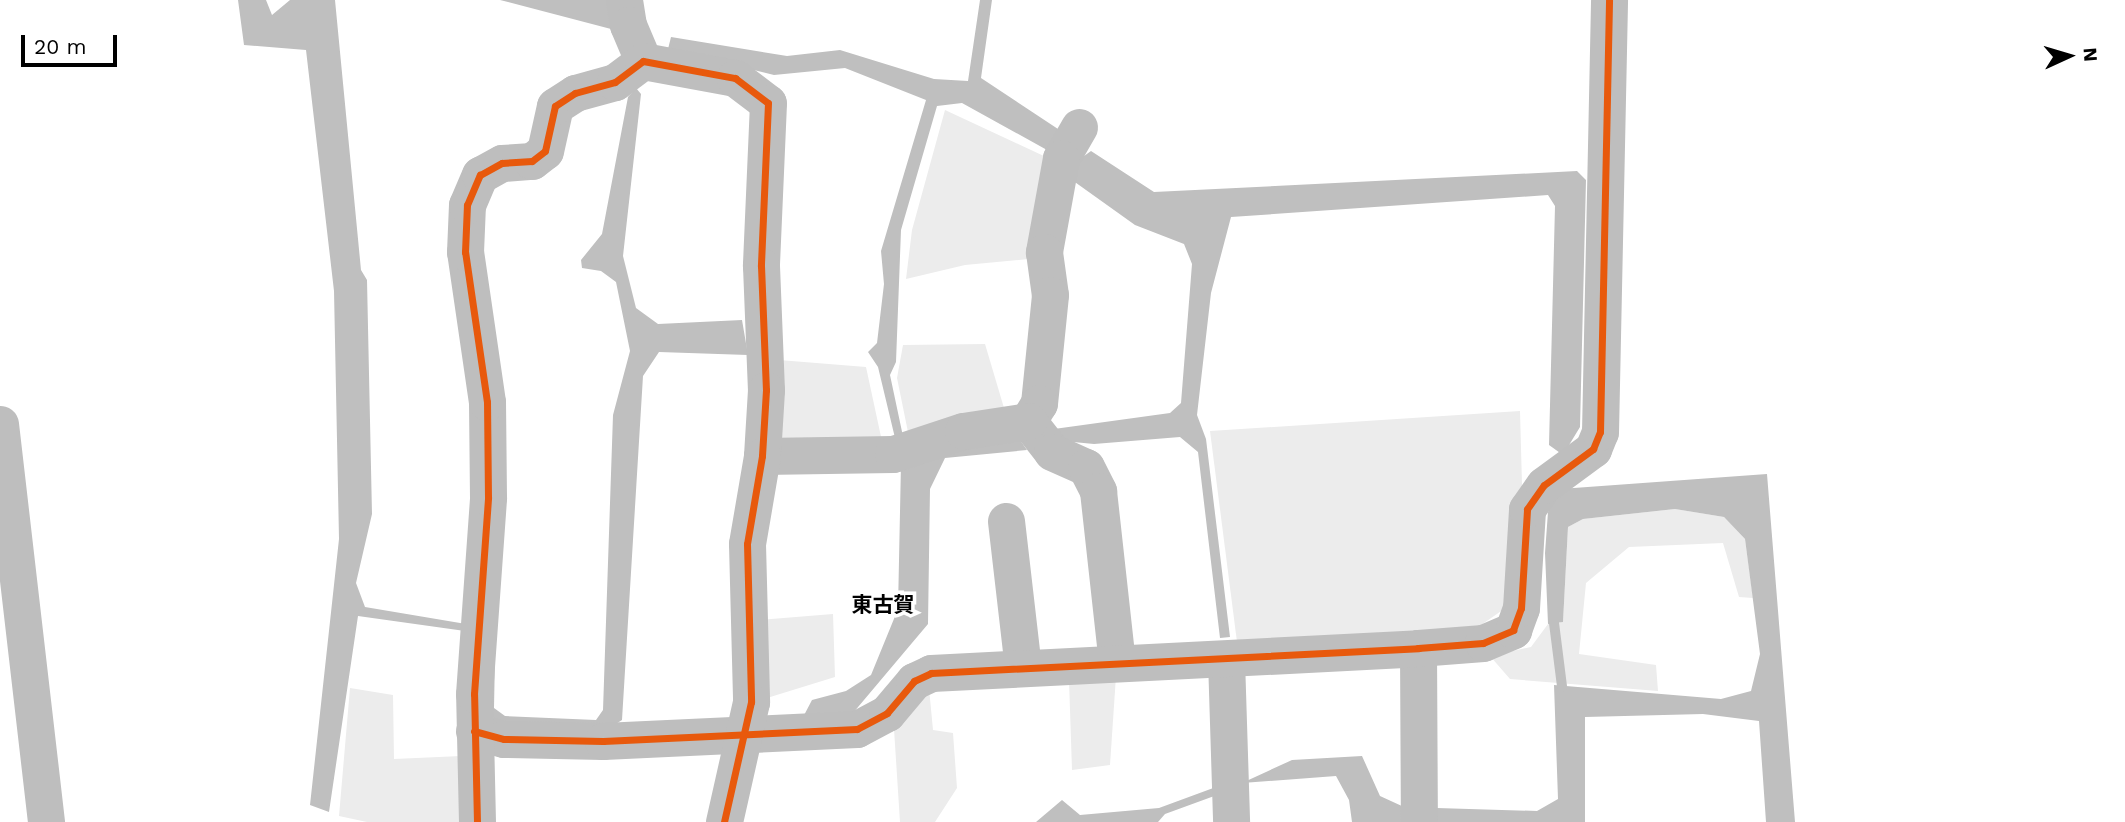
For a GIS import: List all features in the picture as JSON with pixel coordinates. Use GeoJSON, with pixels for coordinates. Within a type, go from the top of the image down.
{"type":"FeatureCollection","features":[{"type":"Feature","properties":{"kind":"street"},"geometry":{"type":"LineString","coordinates":[[624,0],[628,25],[643,61]]}},
{"type":"Feature","properties":{"kind":"street"},"geometry":{"type":"LineString","coordinates":[[474,731],[504,739],[590,741],[857,729],[887,713],[914,681],[931,673],[1418,648],[1483,643],[1513,630],[1521,608],[1527,509],[1544,485],[1593,449],[1600,432],[1609,0]]}},
{"type":"Feature","properties":{"kind":"street"},"geometry":{"type":"LineString","coordinates":[[477,822],[474,731],[488,497],[487,402],[466,252],[467,205],[480,175],[502,163],[532,161],[545,151],[555,106],[575,93],[615,82],[643,61],[735,78],[768,103],[761,266],[766,390],[762,456],[747,544],[751,702],[724,822]]}},
{"type":"Feature","properties":{"kind":"street"},"geometry":{"type":"LineString","coordinates":[[1028,422],[1039,403],[1050,295],[1044,252],[1061,158],[1079,127]]}},
{"type":"Feature","properties":{"kind":"street"},"geometry":{"type":"LineString","coordinates":[[762,456],[902,452],[962,431],[1028,422]]}},
{"type":"Feature","properties":{"kind":"street"},"geometry":{"type":"LineString","coordinates":[[1028,422],[1052,452],[1086,467],[1098,491],[1117,662]]}},
{"type":"Feature","properties":{"kind":"street"},"geometry":{"type":"LineString","coordinates":[[0,424],[46,822]]}},
{"type":"Feature","properties":{"kind":"street"},"geometry":{"type":"LineString","coordinates":[[1006,521],[1023,667]]}},
{"type":"Feature","properties":{"kind":"street"},"geometry":{"type":"LineString","coordinates":[[1418,648],[1419,809]]}},
{"type":"Feature","properties":{"kind":"street"},"geometry":{"type":"LineString","coordinates":[[1226,659],[1231,822]]}},
{"type":"Feature","properties":{"kind":"shaded area"},"geometry":{"type":"Polygon","coordinates":[[[238,0],[266,0],[272,15],[290,0],[335,0],[361,270],[367,280],[372,514],[356,583],[365,607],[466,624],[465,631],[358,616],[329,812],[310,805],[339,539],[334,291],[306,50],[244,45],[238,0]]]}},
{"type":"Feature","properties":{"kind":"shaded area"},"geometry":{"type":"Polygon","coordinates":[[[500,0],[611,0],[611,29],[500,0]]]}},
{"type":"Feature","properties":{"kind":"shaded area"},"geometry":{"type":"Polygon","coordinates":[[[980,0],[992,0],[981,78],[1058,129],[1047,150],[962,103],[937,106],[901,230],[896,362],[890,375],[908,460],[951,446],[1020,440],[1027,450],[945,458],[930,489],[928,624],[853,713],[801,721],[812,700],[846,691],[871,675],[898,609],[901,463],[878,367],[868,352],[877,343],[884,284],[881,251],[926,100],[845,68],[774,75],[668,49],[671,37],[787,56],[840,50],[934,79],[968,81],[980,0]]]}},
{"type":"Feature","properties":{"kind":"shaded area"},"geometry":{"type":"Polygon","coordinates":[[[636,88],[641,94],[623,256],[636,308],[658,324],[742,320],[748,355],[659,352],[643,376],[622,720],[611,727],[495,724],[483,711],[495,657],[494,708],[505,716],[596,720],[603,710],[613,415],[630,351],[616,282],[601,271],[582,268],[581,260],[602,234],[628,97],[636,88]]]}},
{"type":"Feature","properties":{"kind":"shaded area"},"geometry":{"type":"Polygon","coordinates":[[[945,110],[1046,157],[1029,259],[965,265],[906,279],[912,230],[945,110]]]}},
{"type":"Feature","properties":{"kind":"shaded area"},"geometry":{"type":"Polygon","coordinates":[[[1091,151],[1154,192],[1577,171],[1586,180],[1580,427],[1563,455],[1549,445],[1555,206],[1548,195],[1231,217],[1211,293],[1197,415],[1206,439],[1230,637],[1220,638],[1198,452],[1180,437],[1094,444],[1063,441],[1054,429],[1170,413],[1181,403],[1192,264],[1184,244],[1135,225],[1072,180],[1080,159],[1091,151]]]}},
{"type":"Feature","properties":{"kind":"shaded area"},"geometry":{"type":"Polygon","coordinates":[[[985,344],[1004,408],[909,437],[897,378],[903,345],[985,344]]]}},
{"type":"Feature","properties":{"kind":"shaded area"},"geometry":{"type":"Polygon","coordinates":[[[779,360],[866,367],[883,446],[776,443],[779,360]]]}},
{"type":"Feature","properties":{"kind":"shaded area"},"geometry":{"type":"Polygon","coordinates":[[[1520,411],[1522,485],[1507,607],[1468,634],[1237,642],[1210,431],[1520,411]]]}},
{"type":"Feature","properties":{"kind":"shaded area"},"geometry":{"type":"Polygon","coordinates":[[[1767,474],[1795,822],[1766,822],[1759,721],[1703,714],[1585,717],[1585,822],[1352,822],[1349,800],[1336,776],[1242,783],[1292,760],[1362,756],[1380,796],[1404,807],[1537,811],[1558,799],[1554,685],[1721,699],[1751,691],[1760,654],[1745,539],[1724,517],[1675,509],[1583,519],[1568,527],[1563,622],[1548,624],[1545,553],[1548,512],[1560,489],[1767,474]]]}},
{"type":"Feature","properties":{"kind":"shaded area"},"geometry":{"type":"Polygon","coordinates":[[[1675,509],[1724,517],[1745,539],[1753,598],[1739,597],[1723,543],[1629,547],[1586,583],[1579,654],[1656,665],[1658,691],[1510,679],[1490,656],[1531,647],[1548,624],[1563,622],[1568,527],[1583,519],[1675,509]]]}},
{"type":"Feature","properties":{"kind":"shaded area"},"geometry":{"type":"Polygon","coordinates":[[[833,614],[835,677],[767,698],[760,620],[833,614]]]}},
{"type":"Feature","properties":{"kind":"shaded area"},"geometry":{"type":"Polygon","coordinates":[[[1116,676],[1110,765],[1072,770],[1069,680],[1116,676]]]}},
{"type":"Feature","properties":{"kind":"shaded area"},"geometry":{"type":"Polygon","coordinates":[[[350,688],[393,695],[394,759],[461,756],[460,822],[367,822],[339,816],[350,688]]]}},
{"type":"Feature","properties":{"kind":"shaded area"},"geometry":{"type":"Polygon","coordinates":[[[929,688],[933,730],[953,733],[957,788],[935,822],[900,822],[894,729],[929,688]]]}},
{"type":"Feature","properties":{"kind":"shaded area"},"geometry":{"type":"Polygon","coordinates":[[[1216,787],[1217,795],[1165,814],[1158,822],[1036,822],[1062,800],[1080,815],[1159,808],[1216,787]]]}},
{"type":"Feature","properties":{"kind":"waterway"},"geometry":{"type":"LineString","coordinates":[[1554,623],[1562,686]]}},
{"type":"Feature","properties":{"kind":"cycle path"},"geometry":{"type":"LineString","coordinates":[[474,731],[504,739],[603,741],[857,729],[887,713],[914,681],[931,673],[1418,648],[1483,643],[1513,630],[1521,608],[1527,509],[1544,485],[1593,449],[1600,432],[1609,0]]}},
{"type":"Feature","properties":{"kind":"cycle path"},"geometry":{"type":"LineString","coordinates":[[477,822],[474,694],[488,497],[487,402],[465,252],[467,205],[480,175],[502,163],[532,161],[545,151],[555,106],[575,93],[615,82],[643,61],[735,78],[768,103],[761,266],[766,390],[762,456],[747,544],[751,702],[724,822]]}},
{"type":"Feature","properties":{"kind":"district","name":"東古賀"},"geometry":{"type":"Point","coordinates":[883,605]}}]}
